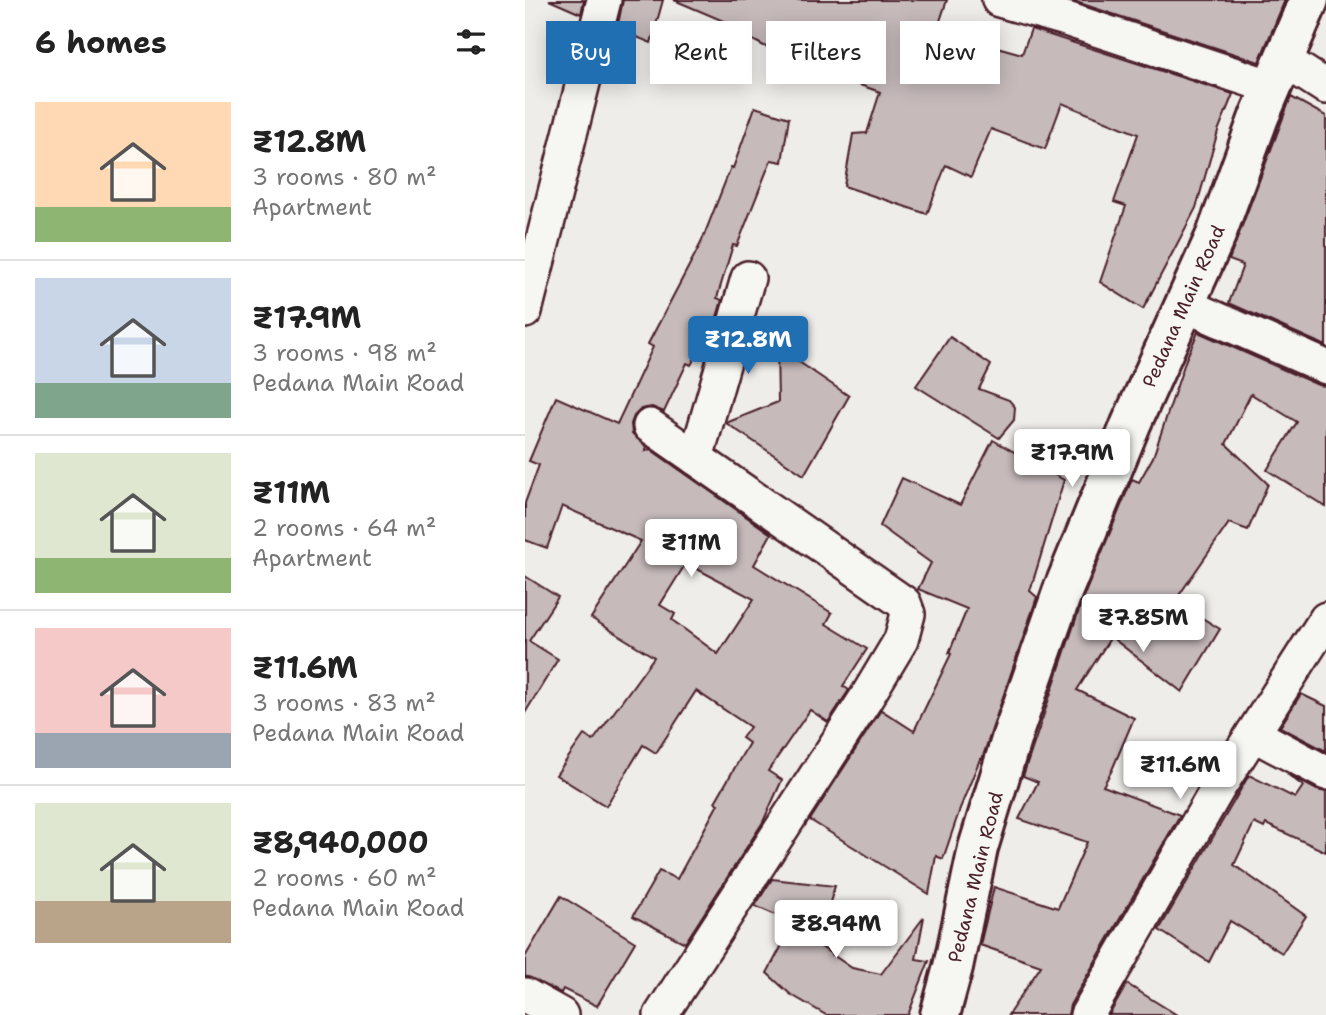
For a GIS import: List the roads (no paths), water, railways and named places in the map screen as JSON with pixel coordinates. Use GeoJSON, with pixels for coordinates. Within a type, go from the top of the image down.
{"type":"FeatureCollection","features":[{"type":"Feature","properties":{"kind":"main road","name":"Pedana Main Road"},"geometry":{"type":"LineString","coordinates":[[940,1015],[954,967],[978,848],[1013,733],[1063,590],[1131,424],[1216,236],[1309,0]]}},
{"type":"Feature","properties":{"kind":"street"},"geometry":{"type":"LineString","coordinates":[[525,311],[604,0]]}},
{"type":"Feature","properties":{"kind":"street"},"geometry":{"type":"LineString","coordinates":[[999,0],[1326,87]]}},
{"type":"Feature","properties":{"kind":"street"},"geometry":{"type":"LineString","coordinates":[[696,458],[748,278]]}},
{"type":"Feature","properties":{"kind":"street"},"geometry":{"type":"LineString","coordinates":[[1185,305],[1326,367]]}},
{"type":"Feature","properties":{"kind":"street"},"geometry":{"type":"LineString","coordinates":[[650,426],[904,603],[908,614],[901,639],[865,700],[661,1015]]}},
{"type":"Feature","properties":{"kind":"street"},"geometry":{"type":"LineString","coordinates":[[1087,1015],[1217,790],[1326,619]]}},
{"type":"Feature","properties":{"kind":"street"},"geometry":{"type":"LineString","coordinates":[[1253,734],[1326,773]]}},
{"type":"Feature","properties":{"kind":"street"},"geometry":{"type":"LineString","coordinates":[[525,995],[561,1015]]}}]}
